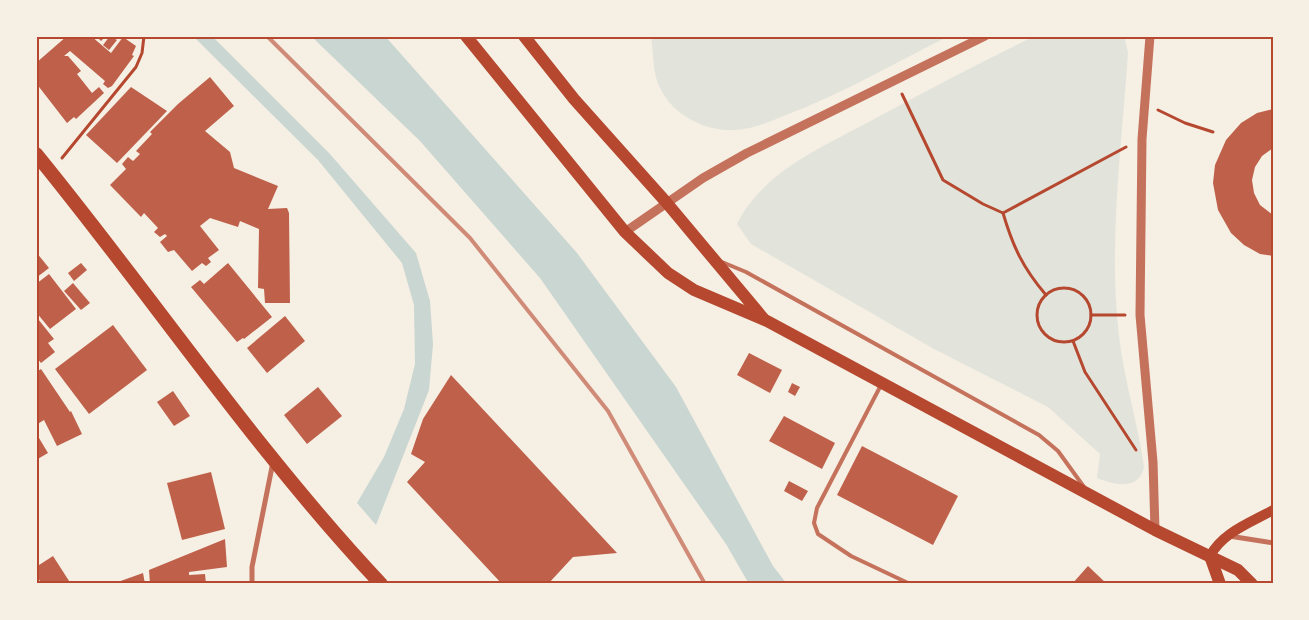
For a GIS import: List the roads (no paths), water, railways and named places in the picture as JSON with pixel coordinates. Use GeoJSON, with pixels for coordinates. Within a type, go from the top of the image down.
{"type":"FeatureCollection","features":[{"type":"Feature","properties":{"kind":"highway"},"geometry":{"type":"LineString","coordinates":[[36,154],[274,459],[327,524],[382,584]]}},
{"type":"Feature","properties":{"kind":"main road"},"geometry":{"type":"LineString","coordinates":[[466,36],[624,232],[668,273],[694,290],[767,321],[1155,530],[1238,570],[1252,584]]}},
{"type":"Feature","properties":{"kind":"main road"},"geometry":{"type":"LineString","coordinates":[[524,36],[574,99],[666,202],[767,321]]}},
{"type":"Feature","properties":{"kind":"main road"},"geometry":{"type":"LineString","coordinates":[[1220,584],[1210,556],[1215,546],[1226,536],[1273,510]]}},
{"type":"Feature","properties":{"kind":"street"},"geometry":{"type":"LineString","coordinates":[[624,232],[703,178],[985,36]]}},
{"type":"Feature","properties":{"kind":"street"},"geometry":{"type":"LineString","coordinates":[[1150,36],[1142,138],[1140,315],[1152,462],[1155,530]]}},
{"type":"Feature","properties":{"kind":"street"},"geometry":{"type":"LineString","coordinates":[[252,584],[252,567],[274,459]]}},
{"type":"Feature","properties":{"kind":"street"},"geometry":{"type":"LineString","coordinates":[[1226,536],[1273,543]]}},
{"type":"Feature","properties":{"kind":"lane"},"geometry":{"type":"LineString","coordinates":[[713,259],[746,272],[1039,435],[1058,451],[1088,493]]}},
{"type":"Feature","properties":{"kind":"lane"},"geometry":{"type":"LineString","coordinates":[[882,383],[817,508],[814,523],[818,534],[851,556],[908,583]]}},
{"type":"Feature","properties":{"kind":"railway"},"geometry":{"type":"LineString","coordinates":[[267,36],[470,238],[608,411],[705,584]]}}]}
